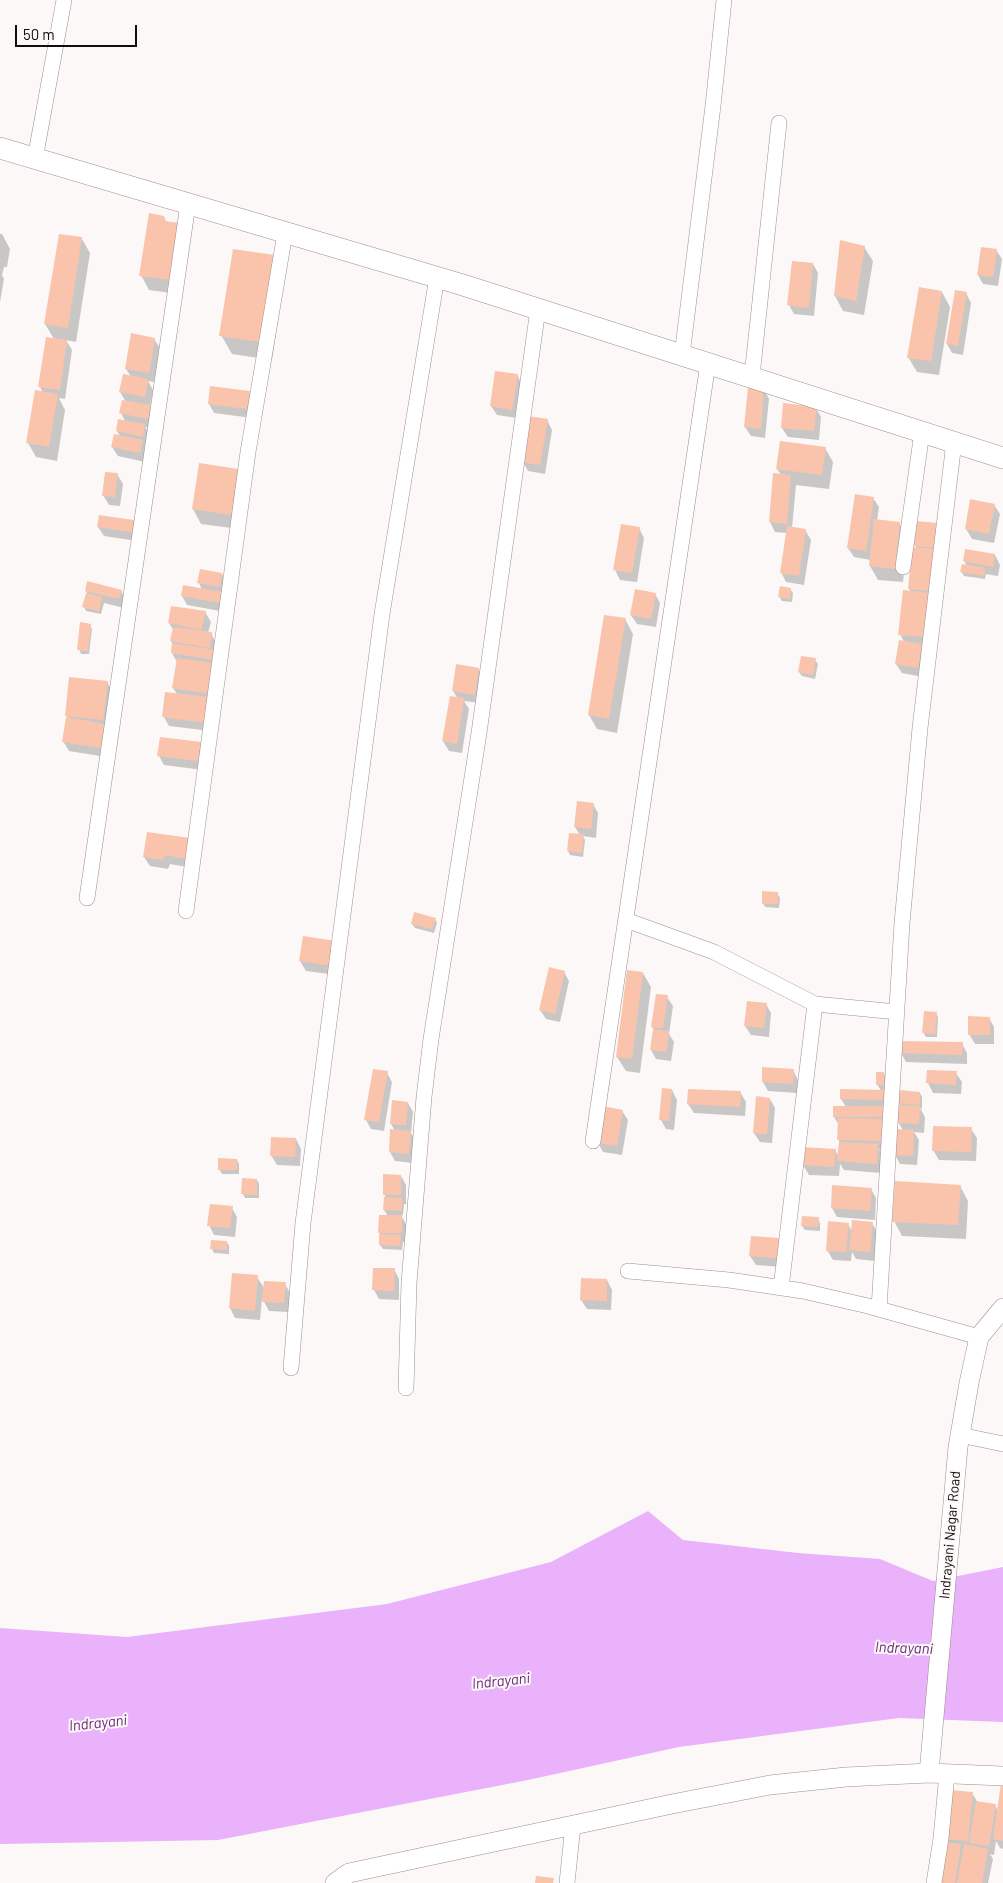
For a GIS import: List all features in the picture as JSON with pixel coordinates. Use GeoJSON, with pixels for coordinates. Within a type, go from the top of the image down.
{"type":"FeatureCollection","features":[{"type":"Feature","properties":{"kind":"main road"},"geometry":{"type":"LineString","coordinates":[[0,148],[437,277],[752,376],[1003,458]]}},
{"type":"Feature","properties":{"kind":"street"},"geometry":{"type":"LineString","coordinates":[[34,159],[64,0]]}},
{"type":"Feature","properties":{"kind":"street"},"geometry":{"type":"LineString","coordinates":[[682,354],[712,115],[724,0]]}},
{"type":"Feature","properties":{"kind":"street"},"geometry":{"type":"LineString","coordinates":[[752,376],[779,123]]}},
{"type":"Feature","properties":{"kind":"street"},"geometry":{"type":"LineString","coordinates":[[87,898],[188,204]]}},
{"type":"Feature","properties":{"kind":"street"},"geometry":{"type":"LineString","coordinates":[[186,911],[248,452],[285,233]]}},
{"type":"Feature","properties":{"kind":"street"},"geometry":{"type":"LineString","coordinates":[[291,1368],[303,1224],[382,614],[437,277]]}},
{"type":"Feature","properties":{"kind":"street"},"geometry":{"type":"LineString","coordinates":[[406,1388],[412,1247],[425,1088],[479,733],[538,309]]}},
{"type":"Feature","properties":{"kind":"street"},"geometry":{"type":"LineString","coordinates":[[593,1141],[708,363]]}},
{"type":"Feature","properties":{"kind":"street"},"geometry":{"type":"LineString","coordinates":[[903,567],[922,432]]}},
{"type":"Feature","properties":{"kind":"street"},"geometry":{"type":"LineString","coordinates":[[879,1309],[902,924],[920,728],[954,442]]}},
{"type":"Feature","properties":{"kind":"street"},"geometry":{"type":"LineString","coordinates":[[626,920],[714,952],[815,1004],[897,1012]]}},
{"type":"Feature","properties":{"kind":"street"},"geometry":{"type":"LineString","coordinates":[[781,1288],[815,1004]]}},
{"type":"Feature","properties":{"kind":"street"},"geometry":{"type":"LineString","coordinates":[[628,1271],[729,1280],[803,1291],[879,1309],[978,1337]]}},
{"type":"Feature","properties":{"kind":"street","name":"Indrayani Nagar Road"},"geometry":{"type":"LineString","coordinates":[[938,1773],[932,1750],[959,1441],[968,1383],[978,1337],[1003,1308]]}},
{"type":"Feature","properties":{"kind":"street"},"geometry":{"type":"LineString","coordinates":[[959,1441],[1003,1444]]}},
{"type":"Feature","properties":{"kind":"street"},"geometry":{"type":"LineString","coordinates":[[934,1883],[941,1838],[938,1773]]}},
{"type":"Feature","properties":{"kind":"street"},"geometry":{"type":"LineString","coordinates":[[335,1883],[349,1873],[770,1785],[846,1777],[938,1773],[1003,1776]]}},
{"type":"Feature","properties":{"kind":"street"},"geometry":{"type":"LineString","coordinates":[[567,1883],[573,1825]]}},
{"type":"Feature","properties":{"kind":"water","name":"Indrayani"},"geometry":{"type":"Polygon","coordinates":[[[648,1511],[683,1540],[798,1553],[880,1559],[933,1581],[1003,1567],[1003,1722],[899,1718],[679,1747],[528,1780],[218,1840],[0,1844],[0,1628],[127,1637],[387,1604],[551,1562],[648,1511]]]}},
{"type":"Feature","properties":{"kind":"building"},"geometry":{"type":"Polygon","coordinates":[[[149,213],[164,216],[165,221],[180,223],[171,280],[139,276],[149,213]]]}},
{"type":"Feature","properties":{"kind":"building"},"geometry":{"type":"Polygon","coordinates":[[[59,234],[82,237],[68,328],[44,324],[59,234]]]}},
{"type":"Feature","properties":{"kind":"building"},"geometry":{"type":"Polygon","coordinates":[[[840,240],[865,246],[856,301],[834,296],[840,240]]]}},
{"type":"Feature","properties":{"kind":"building"},"geometry":{"type":"Polygon","coordinates":[[[981,247],[997,249],[993,277],[977,275],[981,247]]]}},
{"type":"Feature","properties":{"kind":"building"},"geometry":{"type":"Polygon","coordinates":[[[233,249],[274,255],[261,342],[219,336],[233,249]]]}},
{"type":"Feature","properties":{"kind":"building"},"geometry":{"type":"Polygon","coordinates":[[[792,261],[813,263],[809,308],[787,305],[792,261]]]}},
{"type":"Feature","properties":{"kind":"building"},"geometry":{"type":"Polygon","coordinates":[[[919,287],[942,291],[931,361],[907,358],[919,287]]]}},
{"type":"Feature","properties":{"kind":"building"},"geometry":{"type":"Polygon","coordinates":[[[955,290],[967,292],[958,346],[946,344],[955,290]]]}},
{"type":"Feature","properties":{"kind":"building"},"geometry":{"type":"Polygon","coordinates":[[[131,333],[155,338],[149,373],[125,369],[131,333]]]}},
{"type":"Feature","properties":{"kind":"building"},"geometry":{"type":"Polygon","coordinates":[[[46,337],[67,340],[60,390],[38,387],[46,337]]]}},
{"type":"Feature","properties":{"kind":"building"},"geometry":{"type":"Polygon","coordinates":[[[495,371],[518,374],[512,410],[490,406],[495,371]]]}},
{"type":"Feature","properties":{"kind":"building"},"geometry":{"type":"Polygon","coordinates":[[[123,374],[148,379],[145,397],[119,392],[123,374]]]}},
{"type":"Feature","properties":{"kind":"building"},"geometry":{"type":"Polygon","coordinates":[[[210,386],[250,391],[247,409],[208,404],[210,386]]]}},
{"type":"Feature","properties":{"kind":"building"},"geometry":{"type":"Polygon","coordinates":[[[748,387],[764,388],[761,429],[744,427],[748,387]]]}},
{"type":"Feature","properties":{"kind":"building"},"geometry":{"type":"Polygon","coordinates":[[[35,390],[58,394],[49,447],[26,443],[35,390]]]}},
{"type":"Feature","properties":{"kind":"building"},"geometry":{"type":"Polygon","coordinates":[[[122,400],[151,405],[148,419],[119,413],[122,400]]]}},
{"type":"Feature","properties":{"kind":"building"},"geometry":{"type":"Polygon","coordinates":[[[783,403],[817,407],[814,431],[781,428],[783,403]]]}},
{"type":"Feature","properties":{"kind":"building"},"geometry":{"type":"Polygon","coordinates":[[[528,416],[548,419],[540,465],[521,462],[528,416]]]}},
{"type":"Feature","properties":{"kind":"building"},"geometry":{"type":"Polygon","coordinates":[[[118,419],[145,424],[143,437],[116,431],[118,419]]]}},
{"type":"Feature","properties":{"kind":"building"},"geometry":{"type":"Polygon","coordinates":[[[114,434],[143,440],[140,453],[111,447],[114,434]]]}},
{"type":"Feature","properties":{"kind":"building"},"geometry":{"type":"Polygon","coordinates":[[[780,441],[826,447],[822,475],[776,469],[780,441]]]}},
{"type":"Feature","properties":{"kind":"building"},"geometry":{"type":"Polygon","coordinates":[[[199,463],[238,469],[231,515],[192,509],[199,463]]]}},
{"type":"Feature","properties":{"kind":"building"},"geometry":{"type":"Polygon","coordinates":[[[105,472],[118,473],[115,497],[102,496],[105,472]]]}},
{"type":"Feature","properties":{"kind":"building"},"geometry":{"type":"Polygon","coordinates":[[[773,473],[791,475],[787,524],[769,522],[773,473]]]}},
{"type":"Feature","properties":{"kind":"building"},"geometry":{"type":"Polygon","coordinates":[[[855,494],[874,497],[866,551],[847,548],[855,494]]]}},
{"type":"Feature","properties":{"kind":"building"},"geometry":{"type":"Polygon","coordinates":[[[970,499],[995,504],[989,534],[965,529],[970,499]]]}},
{"type":"Feature","properties":{"kind":"building"},"geometry":{"type":"Polygon","coordinates":[[[99,515],[134,520],[132,532],[97,527],[99,515]]]}},
{"type":"Feature","properties":{"kind":"building"},"geometry":{"type":"Polygon","coordinates":[[[874,519],[900,522],[895,569],[869,566],[874,519]]]}},
{"type":"Feature","properties":{"kind":"building"},"geometry":{"type":"Polygon","coordinates":[[[916,521],[938,523],[936,548],[914,546],[916,521]]]}},
{"type":"Feature","properties":{"kind":"building"},"geometry":{"type":"Polygon","coordinates":[[[621,524],[640,527],[632,573],[613,570],[621,524]]]}},
{"type":"Feature","properties":{"kind":"building"},"geometry":{"type":"Polygon","coordinates":[[[787,526],[806,529],[799,576],[780,573],[787,526]]]}},
{"type":"Feature","properties":{"kind":"building"},"geometry":{"type":"Polygon","coordinates":[[[912,547],[934,549],[930,591],[908,589],[912,547]]]}},
{"type":"Feature","properties":{"kind":"building"},"geometry":{"type":"Polygon","coordinates":[[[965,549],[995,554],[993,567],[963,561],[965,549]]]}},
{"type":"Feature","properties":{"kind":"building"},"geometry":{"type":"Polygon","coordinates":[[[962,564],[985,568],[984,576],[960,572],[962,564]]]}},
{"type":"Feature","properties":{"kind":"building"},"geometry":{"type":"Polygon","coordinates":[[[200,569],[222,573],[220,587],[197,583],[200,569]]]}},
{"type":"Feature","properties":{"kind":"building"},"geometry":{"type":"Polygon","coordinates":[[[87,581],[122,590],[119,599],[85,591],[87,581]]]}},
{"type":"Feature","properties":{"kind":"building"},"geometry":{"type":"Polygon","coordinates":[[[183,585],[223,592],[221,603],[181,596],[183,585]]]}},
{"type":"Feature","properties":{"kind":"building"},"geometry":{"type":"Polygon","coordinates":[[[780,586],[791,588],[790,599],[778,597],[780,586]]]}},
{"type":"Feature","properties":{"kind":"building"},"geometry":{"type":"Polygon","coordinates":[[[635,589],[656,593],[651,619],[630,615],[635,589]]]}},
{"type":"Feature","properties":{"kind":"building"},"geometry":{"type":"Polygon","coordinates":[[[903,590],[930,593],[926,637],[898,635],[903,590]]]}},
{"type":"Feature","properties":{"kind":"building"},"geometry":{"type":"Polygon","coordinates":[[[86,593],[102,597],[99,611],[82,607],[86,593]]]}},
{"type":"Feature","properties":{"kind":"building"},"geometry":{"type":"Polygon","coordinates":[[[171,606],[206,611],[201,630],[168,623],[171,606]]]}},
{"type":"Feature","properties":{"kind":"building"},"geometry":{"type":"Polygon","coordinates":[[[604,615],[626,618],[609,719],[588,715],[604,615]]]}},
{"type":"Feature","properties":{"kind":"building"},"geometry":{"type":"Polygon","coordinates":[[[80,622],[91,624],[88,651],[77,650],[80,622]]]}},
{"type":"Feature","properties":{"kind":"building"},"geometry":{"type":"Polygon","coordinates":[[[173,627],[212,632],[210,648],[170,641],[173,627]]]}},
{"type":"Feature","properties":{"kind":"building"},"geometry":{"type":"Polygon","coordinates":[[[899,640],[922,644],[918,668],[895,664],[899,640]]]}},
{"type":"Feature","properties":{"kind":"building"},"geometry":{"type":"Polygon","coordinates":[[[172,643],[215,650],[214,660],[171,653],[172,643]]]}},
{"type":"Feature","properties":{"kind":"building"},"geometry":{"type":"Polygon","coordinates":[[[801,656],[816,658],[813,675],[798,672],[801,656]]]}},
{"type":"Feature","properties":{"kind":"building"},"geometry":{"type":"Polygon","coordinates":[[[177,658],[214,663],[209,694],[172,688],[177,658]]]}},
{"type":"Feature","properties":{"kind":"building"},"geometry":{"type":"Polygon","coordinates":[[[456,664],[479,668],[475,695],[452,691],[456,664]]]}},
{"type":"Feature","properties":{"kind":"building"},"geometry":{"type":"Polygon","coordinates":[[[69,677],[108,681],[103,720],[65,716],[69,677]]]}},
{"type":"Feature","properties":{"kind":"building"},"geometry":{"type":"Polygon","coordinates":[[[165,692],[209,697],[206,723],[162,717],[165,692]]]}},
{"type":"Feature","properties":{"kind":"building"},"geometry":{"type":"Polygon","coordinates":[[[450,696],[464,698],[457,744],[442,741],[450,696]]]}},
{"type":"Feature","properties":{"kind":"building"},"geometry":{"type":"Polygon","coordinates":[[[66,717],[105,724],[101,748],[62,742],[66,717]]]}},
{"type":"Feature","properties":{"kind":"building"},"geometry":{"type":"Polygon","coordinates":[[[160,737],[201,742],[198,761],[157,756],[160,737]]]}},
{"type":"Feature","properties":{"kind":"building"},"geometry":{"type":"Polygon","coordinates":[[[577,801],[594,803],[591,829],[574,827],[577,801]]]}},
{"type":"Feature","properties":{"kind":"building"},"geometry":{"type":"Polygon","coordinates":[[[147,832],[190,838],[187,859],[165,855],[163,860],[143,857],[147,832]]]}},
{"type":"Feature","properties":{"kind":"building"},"geometry":{"type":"Polygon","coordinates":[[[569,833],[584,834],[582,853],[567,851],[569,833]]]}},
{"type":"Feature","properties":{"kind":"building"},"geometry":{"type":"Polygon","coordinates":[[[762,891],[778,892],[778,904],[762,904],[762,891]]]}},
{"type":"Feature","properties":{"kind":"building"},"geometry":{"type":"Polygon","coordinates":[[[414,912],[436,918],[432,929],[411,924],[414,912]]]}},
{"type":"Feature","properties":{"kind":"building"},"geometry":{"type":"Polygon","coordinates":[[[303,936],[336,941],[332,966],[299,961],[303,936]]]}},
{"type":"Feature","properties":{"kind":"building"},"geometry":{"type":"Polygon","coordinates":[[[549,967],[565,971],[555,1014],[539,1010],[549,967]]]}},
{"type":"Feature","properties":{"kind":"building"},"geometry":{"type":"Polygon","coordinates":[[[627,970],[643,972],[632,1059],[616,1057],[627,970]]]}},
{"type":"Feature","properties":{"kind":"building"},"geometry":{"type":"Polygon","coordinates":[[[656,994],[668,995],[663,1028],[651,1027],[656,994]]]}},
{"type":"Feature","properties":{"kind":"building"},"geometry":{"type":"Polygon","coordinates":[[[747,1001],[767,1003],[764,1028],[744,1026],[747,1001]]]}},
{"type":"Feature","properties":{"kind":"building"},"geometry":{"type":"Polygon","coordinates":[[[924,1011],[937,1012],[935,1034],[922,1033],[924,1011]]]}},
{"type":"Feature","properties":{"kind":"building"},"geometry":{"type":"Polygon","coordinates":[[[968,1016],[990,1017],[990,1035],[968,1035],[968,1016]]]}},
{"type":"Feature","properties":{"kind":"building"},"geometry":{"type":"Polygon","coordinates":[[[653,1029],[669,1031],[666,1052],[650,1050],[653,1029]]]}},
{"type":"Feature","properties":{"kind":"building"},"geometry":{"type":"Polygon","coordinates":[[[900,1041],[963,1042],[962,1055],[899,1053],[900,1041]]]}},
{"type":"Feature","properties":{"kind":"building"},"geometry":{"type":"Polygon","coordinates":[[[762,1067],[794,1069],[793,1084],[762,1082],[762,1067]]]}},
{"type":"Feature","properties":{"kind":"building"},"geometry":{"type":"Polygon","coordinates":[[[373,1069],[388,1071],[379,1122],[364,1120],[373,1069]]]}},
{"type":"Feature","properties":{"kind":"building"},"geometry":{"type":"Polygon","coordinates":[[[927,1070],[957,1071],[956,1085],[926,1083],[927,1070]]]}},
{"type":"Feature","properties":{"kind":"building"},"geometry":{"type":"Polygon","coordinates":[[[876,1072],[884,1072],[884,1085],[876,1085],[876,1072]]]}},
{"type":"Feature","properties":{"kind":"building"},"geometry":{"type":"Polygon","coordinates":[[[662,1088],[672,1089],[669,1121],[659,1120],[662,1088]]]}},
{"type":"Feature","properties":{"kind":"building"},"geometry":{"type":"Polygon","coordinates":[[[688,1089],[741,1091],[740,1107],[687,1104],[688,1089]]]}},
{"type":"Feature","properties":{"kind":"building"},"geometry":{"type":"Polygon","coordinates":[[[840,1089],[887,1090],[887,1100],[840,1099],[840,1089]]]}},
{"type":"Feature","properties":{"kind":"building"},"geometry":{"type":"Polygon","coordinates":[[[899,1090],[920,1092],[920,1105],[898,1103],[899,1090]]]}},
{"type":"Feature","properties":{"kind":"building"},"geometry":{"type":"Polygon","coordinates":[[[756,1096],[770,1098],[767,1134],[753,1133],[756,1096]]]}},
{"type":"Feature","properties":{"kind":"building"},"geometry":{"type":"Polygon","coordinates":[[[392,1100],[408,1102],[406,1125],[390,1124],[392,1100]]]}},
{"type":"Feature","properties":{"kind":"building"},"geometry":{"type":"Polygon","coordinates":[[[898,1105],[920,1106],[919,1124],[897,1123],[898,1105]]]}},
{"type":"Feature","properties":{"kind":"building"},"geometry":{"type":"Polygon","coordinates":[[[603,1106],[623,1110],[617,1146],[597,1143],[603,1106]]]}},
{"type":"Feature","properties":{"kind":"building"},"geometry":{"type":"Polygon","coordinates":[[[833,1106],[884,1106],[884,1117],[833,1117],[833,1106]]]}},
{"type":"Feature","properties":{"kind":"building"},"geometry":{"type":"Polygon","coordinates":[[[838,1118],[883,1119],[883,1141],[837,1140],[838,1118]]]}},
{"type":"Feature","properties":{"kind":"building"},"geometry":{"type":"Polygon","coordinates":[[[933,1126],[972,1127],[971,1152],[932,1151],[933,1126]]]}},
{"type":"Feature","properties":{"kind":"building"},"geometry":{"type":"Polygon","coordinates":[[[390,1129],[411,1131],[409,1154],[389,1152],[390,1129]]]}},
{"type":"Feature","properties":{"kind":"building"},"geometry":{"type":"Polygon","coordinates":[[[895,1129],[914,1130],[913,1156],[894,1155],[895,1129]]]}},
{"type":"Feature","properties":{"kind":"building"},"geometry":{"type":"Polygon","coordinates":[[[271,1137],[296,1138],[295,1157],[270,1156],[271,1137]]]}},
{"type":"Feature","properties":{"kind":"building"},"geometry":{"type":"Polygon","coordinates":[[[839,1142],[878,1144],[877,1164],[837,1161],[839,1142]]]}},
{"type":"Feature","properties":{"kind":"building"},"geometry":{"type":"Polygon","coordinates":[[[803,1147],[836,1149],[834,1167],[802,1165],[803,1147]]]}},
{"type":"Feature","properties":{"kind":"building"},"geometry":{"type":"Polygon","coordinates":[[[218,1158],[237,1159],[237,1170],[218,1170],[218,1158]]]}},
{"type":"Feature","properties":{"kind":"building"},"geometry":{"type":"Polygon","coordinates":[[[383,1174],[401,1175],[401,1195],[383,1195],[383,1174]]]}},
{"type":"Feature","properties":{"kind":"building"},"geometry":{"type":"Polygon","coordinates":[[[242,1178],[257,1179],[257,1195],[241,1194],[242,1178]]]}},
{"type":"Feature","properties":{"kind":"building"},"geometry":{"type":"Polygon","coordinates":[[[895,1181],[961,1185],[958,1225],[892,1222],[895,1181]]]}},
{"type":"Feature","properties":{"kind":"building"},"geometry":{"type":"Polygon","coordinates":[[[832,1185],[872,1188],[870,1211],[831,1208],[832,1185]]]}},
{"type":"Feature","properties":{"kind":"building"},"geometry":{"type":"Polygon","coordinates":[[[384,1197],[402,1198],[402,1211],[383,1210],[384,1197]]]}},
{"type":"Feature","properties":{"kind":"building"},"geometry":{"type":"Polygon","coordinates":[[[210,1204],[233,1206],[230,1228],[207,1226],[210,1204]]]}},
{"type":"Feature","properties":{"kind":"building"},"geometry":{"type":"Polygon","coordinates":[[[379,1215],[402,1215],[402,1233],[378,1233],[379,1215]]]}},
{"type":"Feature","properties":{"kind":"building"},"geometry":{"type":"Polygon","coordinates":[[[802,1216],[819,1217],[818,1227],[801,1226],[802,1216]]]}},
{"type":"Feature","properties":{"kind":"building"},"geometry":{"type":"Polygon","coordinates":[[[852,1220],[873,1222],[870,1252],[849,1250],[852,1220]]]}},
{"type":"Feature","properties":{"kind":"building"},"geometry":{"type":"Polygon","coordinates":[[[828,1221],[849,1223],[846,1252],[826,1251],[828,1221]]]}},
{"type":"Feature","properties":{"kind":"building"},"geometry":{"type":"Polygon","coordinates":[[[379,1234],[401,1235],[400,1246],[379,1245],[379,1234]]]}},
{"type":"Feature","properties":{"kind":"building"},"geometry":{"type":"Polygon","coordinates":[[[751,1236],[779,1238],[778,1258],[749,1256],[751,1236]]]}},
{"type":"Feature","properties":{"kind":"building"},"geometry":{"type":"Polygon","coordinates":[[[211,1240],[227,1241],[227,1250],[210,1249],[211,1240]]]}},
{"type":"Feature","properties":{"kind":"building"},"geometry":{"type":"Polygon","coordinates":[[[373,1268],[395,1268],[394,1291],[372,1290],[373,1268]]]}},
{"type":"Feature","properties":{"kind":"building"},"geometry":{"type":"Polygon","coordinates":[[[232,1273],[258,1275],[255,1311],[229,1308],[232,1273]]]}},
{"type":"Feature","properties":{"kind":"building"},"geometry":{"type":"Polygon","coordinates":[[[581,1278],[607,1279],[607,1301],[580,1300],[581,1278]]]}},
{"type":"Feature","properties":{"kind":"building"},"geometry":{"type":"Polygon","coordinates":[[[264,1281],[286,1282],[284,1303],[262,1302],[264,1281]]]}},
{"type":"Feature","properties":{"kind":"building"},"geometry":{"type":"Polygon","coordinates":[[[1001,1783],[1003,1783],[1003,1841],[993,1839],[1001,1783]]]}},
{"type":"Feature","properties":{"kind":"building"},"geometry":{"type":"Polygon","coordinates":[[[950,1790],[973,1792],[968,1841],[945,1839],[950,1790]]]}},
{"type":"Feature","properties":{"kind":"building"},"geometry":{"type":"Polygon","coordinates":[[[976,1801],[996,1804],[989,1846],[969,1843],[976,1801]]]}},
{"type":"Feature","properties":{"kind":"building"},"geometry":{"type":"Polygon","coordinates":[[[942,1842],[961,1844],[955,1883],[936,1883],[942,1842]]]}},
{"type":"Feature","properties":{"kind":"building"},"geometry":{"type":"Polygon","coordinates":[[[964,1844],[988,1849],[982,1883],[957,1883],[964,1844]]]}},
{"type":"Feature","properties":{"kind":"building"},"geometry":{"type":"Polygon","coordinates":[[[536,1876],[554,1878],[553,1883],[535,1883],[536,1876]]]}}]}
